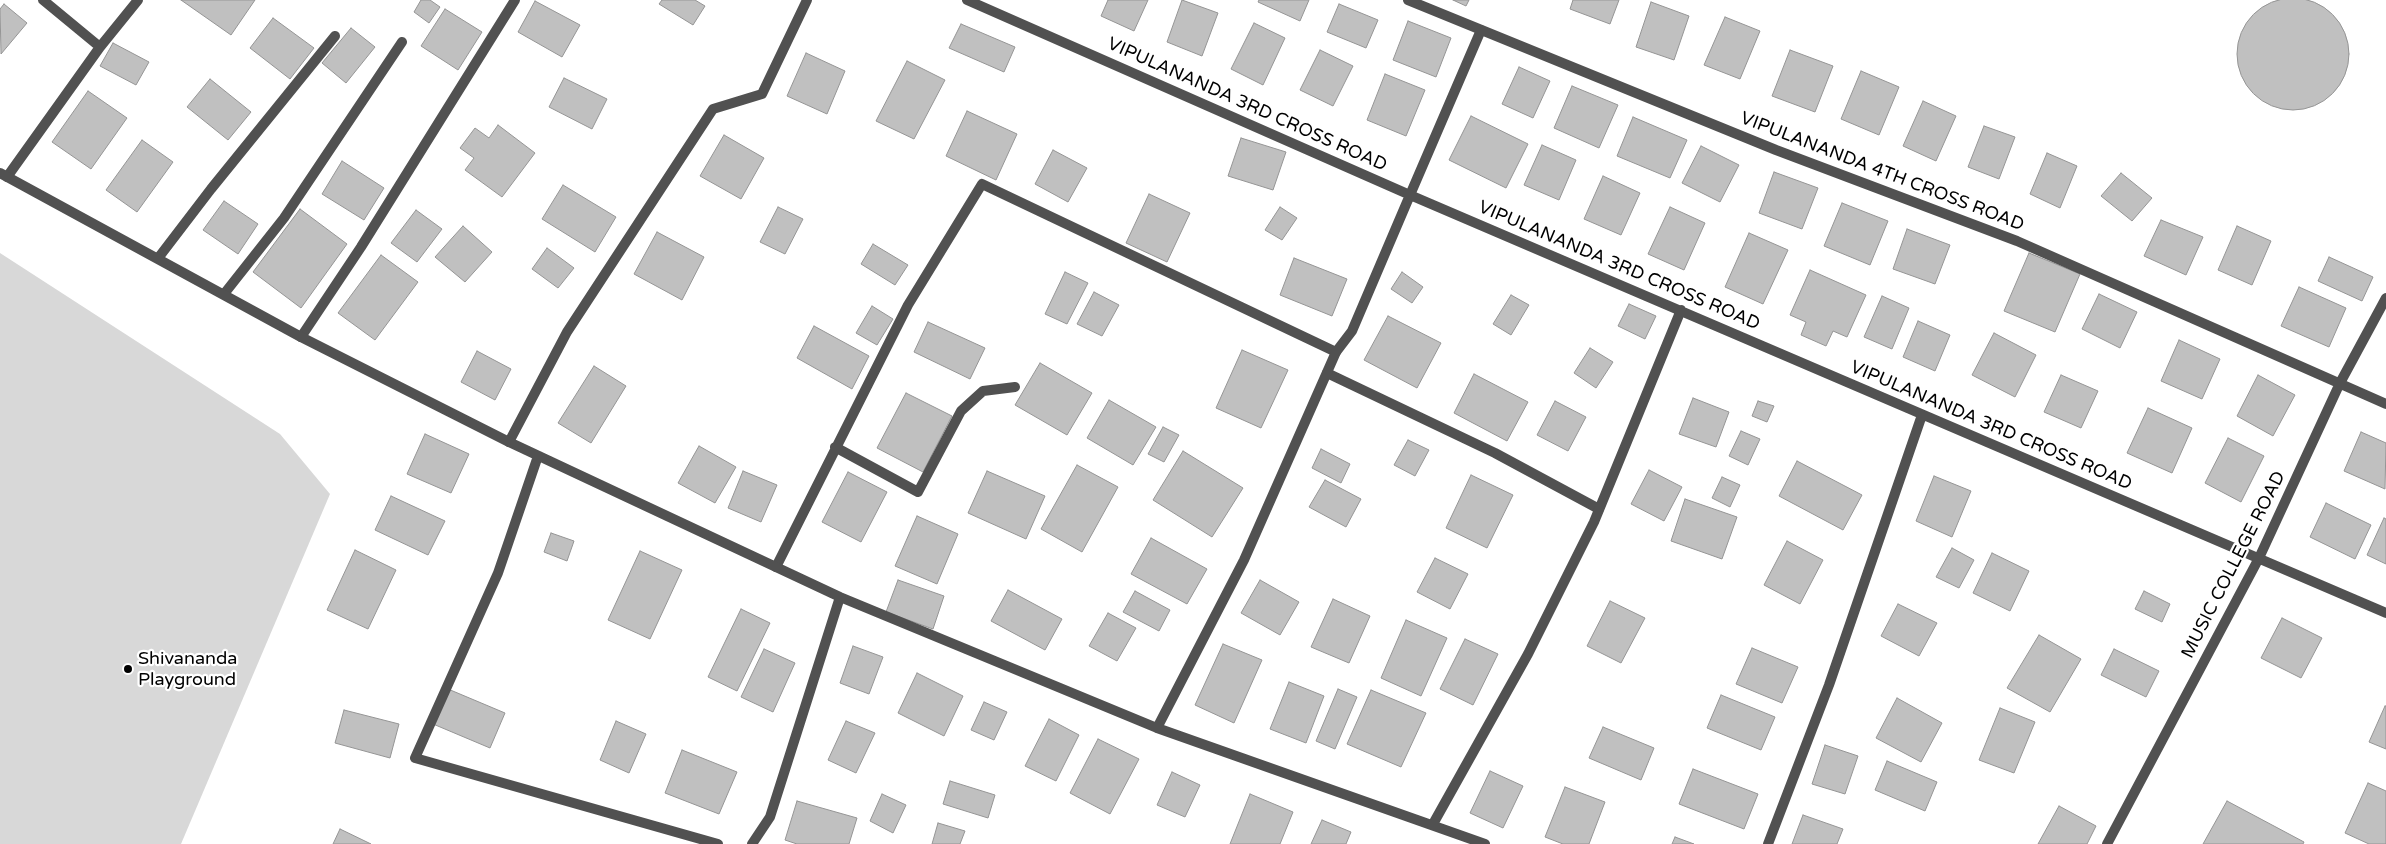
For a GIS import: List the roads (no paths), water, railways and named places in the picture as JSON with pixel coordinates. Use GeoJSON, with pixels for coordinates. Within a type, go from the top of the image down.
{"type":"FeatureCollection","features":[{"type":"Feature","properties":{"kind":"street"},"geometry":{"type":"LineString","coordinates":[[43,0],[100,47]]}},
{"type":"Feature","properties":{"kind":"street"},"geometry":{"type":"LineString","coordinates":[[138,0],[100,47],[4,175],[301,337],[508,442],[840,596],[1157,728],[1433,824],[1485,844]]}},
{"type":"Feature","properties":{"kind":"street"},"geometry":{"type":"LineString","coordinates":[[301,337],[361,247],[515,0]]}},
{"type":"Feature","properties":{"kind":"street"},"geometry":{"type":"LineString","coordinates":[[508,442],[567,332],[712,108],[762,94],[808,0]]}},
{"type":"Feature","properties":{"kind":"street","name":"VIPULANANDA 3RD CROSS ROAD"},"geometry":{"type":"LineString","coordinates":[[967,0],[1410,195],[2386,613]]}},
{"type":"Feature","properties":{"kind":"street","name":"VIPULANANDA 4TH CROSS ROAD"},"geometry":{"type":"LineString","coordinates":[[1408,0],[1776,150],[2017,241],[2386,404]]}},
{"type":"Feature","properties":{"kind":"street"},"geometry":{"type":"LineString","coordinates":[[1157,728],[1244,560],[1336,352],[1352,331],[1481,30]]}},
{"type":"Feature","properties":{"kind":"street"},"geometry":{"type":"LineString","coordinates":[[159,258],[211,189],[335,36]]}},
{"type":"Feature","properties":{"kind":"street"},"geometry":{"type":"LineString","coordinates":[[224,294],[284,218],[402,42]]}},
{"type":"Feature","properties":{"kind":"street"},"geometry":{"type":"LineString","coordinates":[[776,567],[908,305],[982,184],[1336,352]]}},
{"type":"Feature","properties":{"kind":"street","name":"MUSIC COLLEGE ROAD"},"geometry":{"type":"LineString","coordinates":[[2107,844],[2259,558],[2340,383],[2386,298]]}},
{"type":"Feature","properties":{"kind":"street"},"geometry":{"type":"LineString","coordinates":[[1433,824],[1528,654],[1599,509],[1681,310]]}},
{"type":"Feature","properties":{"kind":"street"},"geometry":{"type":"LineString","coordinates":[[1327,373],[1495,453],[1599,509]]}},
{"type":"Feature","properties":{"kind":"street"},"geometry":{"type":"LineString","coordinates":[[835,447],[918,492],[961,411],[983,391],[1015,387]]}},
{"type":"Feature","properties":{"kind":"street"},"geometry":{"type":"LineString","coordinates":[[1768,844],[1829,685],[1922,414]]}},
{"type":"Feature","properties":{"kind":"street"},"geometry":{"type":"LineString","coordinates":[[538,456],[498,573],[416,758],[718,844]]}},
{"type":"Feature","properties":{"kind":"street"},"geometry":{"type":"LineString","coordinates":[[752,844],[770,817],[840,596]]}},
{"type":"Feature","properties":{"kind":"place","name":"Shivananda Playground"},"geometry":{"type":"Point","coordinates":[128,669]}}]}
